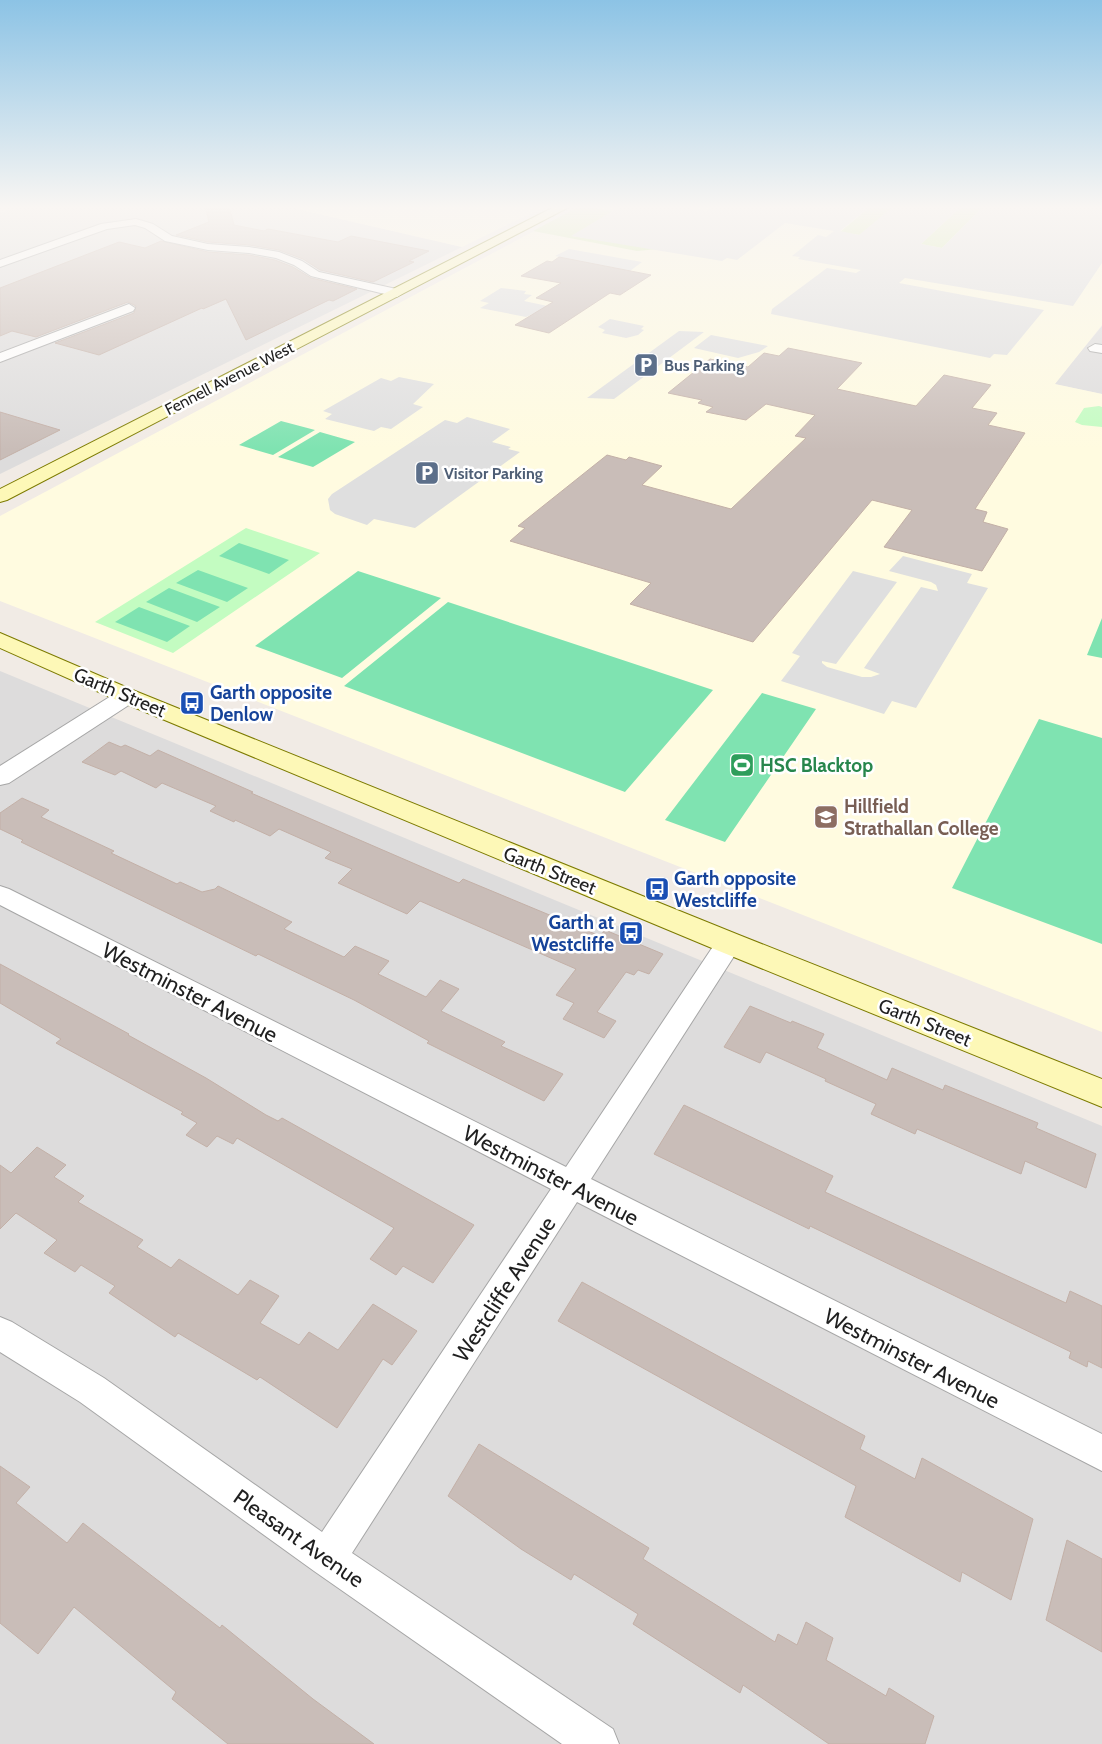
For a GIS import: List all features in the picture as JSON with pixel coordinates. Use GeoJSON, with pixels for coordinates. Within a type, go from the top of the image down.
{"type":"FeatureCollection","features":[{"type":"Feature","properties":{"kind":"main road","name":"Fennell Avenue West"},"geometry":{"type":"LineString","coordinates":[[0,496],[408,287]]}},
{"type":"Feature","properties":{"kind":"main road","name":"Garth Street"},"geometry":{"type":"LineString","coordinates":[[0,640],[127,696],[729,943],[1102,1093]]}},
{"type":"Feature","properties":{"kind":"street"},"geometry":{"type":"LineString","coordinates":[[369,287],[397,293]]}},
{"type":"Feature","properties":{"kind":"street"},"geometry":{"type":"LineString","coordinates":[[0,358],[129,308]]}},
{"type":"Feature","properties":{"kind":"street"},"geometry":{"type":"LineString","coordinates":[[0,777],[127,696]]}},
{"type":"Feature","properties":{"kind":"street","name":"Westminster Avenue"},"geometry":{"type":"LineString","coordinates":[[0,895],[571,1186],[1102,1453]]}},
{"type":"Feature","properties":{"kind":"street","name":"Westcliffe Avenue"},"geometry":{"type":"LineString","coordinates":[[327,1558],[729,943]]}},
{"type":"Feature","properties":{"kind":"street","name":"Pleasant Avenue"},"geometry":{"type":"LineString","coordinates":[[0,1332],[92,1390],[327,1558],[598,1744]]}},
{"type":"Feature","properties":{"kind":"shaded area"},"geometry":{"type":"Polygon","coordinates":[[[0,287],[380,287],[0,474],[0,287]]]}},
{"type":"Feature","properties":{"kind":"shaded area","name":"Hillfield Strathallan College"},"geometry":{"type":"Polygon","coordinates":[[[428,287],[1102,287],[1102,325],[1055,384],[1102,394],[1102,1032],[0,601],[0,516],[428,287]]]}},
{"type":"Feature","properties":{"kind":"shaded area"},"geometry":{"type":"Polygon","coordinates":[[[801,287],[923,287],[1044,310],[1007,355],[994,354],[990,358],[771,314],[772,309],[801,287]]]}},
{"type":"Feature","properties":{"kind":"shaded area"},"geometry":{"type":"Polygon","coordinates":[[[961,287],[1086,287],[1073,306],[961,287]]]}},
{"type":"Feature","properties":{"kind":"shaded area"},"geometry":{"type":"Polygon","coordinates":[[[501,288],[526,291],[524,294],[532,295],[524,301],[576,312],[535,313],[526,317],[480,308],[489,303],[480,301],[501,288]]]}},
{"type":"Feature","properties":{"kind":"shaded area"},"geometry":{"type":"Polygon","coordinates":[[[610,319],[644,326],[641,329],[644,330],[638,335],[626,338],[602,333],[605,330],[598,327],[610,319]]]}},
{"type":"Feature","properties":{"kind":"shaded area"},"geometry":{"type":"Polygon","coordinates":[[[1102,326],[1102,394],[1054,384],[1102,326]]]}},
{"type":"Feature","properties":{"kind":"shaded area","name":"Bus Parking"},"geometry":{"type":"Polygon","coordinates":[[[679,331],[704,332],[614,399],[587,398],[679,331]]]}},
{"type":"Feature","properties":{"kind":"shaded area"},"geometry":{"type":"Polygon","coordinates":[[[711,335],[768,346],[759,352],[738,358],[694,348],[711,335]]]}},
{"type":"Feature","properties":{"kind":"shaded area"},"geometry":{"type":"Polygon","coordinates":[[[399,377],[434,384],[413,404],[423,407],[391,429],[381,427],[374,431],[325,419],[332,414],[323,411],[381,378],[391,381],[399,377]]]}},
{"type":"Feature","properties":{"kind":"shaded area","name":"Visitor Parking"},"geometry":{"type":"Polygon","coordinates":[[[467,417],[510,429],[492,442],[511,447],[508,449],[520,452],[415,528],[374,519],[367,525],[335,514],[330,510],[328,499],[332,494],[445,420],[457,423],[467,417]]]}},
{"type":"Feature","properties":{"kind":"shaded area"},"geometry":{"type":"Polygon","coordinates":[[[903,556],[972,574],[967,583],[988,588],[916,708],[892,701],[884,714],[781,681],[800,656],[792,653],[853,571],[897,582],[836,664],[822,661],[822,663],[827,667],[862,677],[880,674],[864,668],[921,587],[938,591],[936,585],[931,582],[889,571],[903,556]]]}},
{"type":"Feature","properties":{"kind":"shaded area"},"geometry":{"type":"Polygon","coordinates":[[[0,671],[1102,1126],[1102,1744],[0,1744],[0,671]]]}},
{"type":"Feature","properties":{"kind":"green space"},"geometry":{"type":"Polygon","coordinates":[[[1102,407],[1102,427],[1082,425],[1075,422],[1084,408],[1102,407]]]}},
{"type":"Feature","properties":{"kind":"green space"},"geometry":{"type":"Polygon","coordinates":[[[281,421],[315,430],[273,455],[239,445],[281,421]]]}},
{"type":"Feature","properties":{"kind":"green space"},"geometry":{"type":"Polygon","coordinates":[[[320,432],[355,442],[313,467],[278,457],[320,432]]]}},
{"type":"Feature","properties":{"kind":"green space"},"geometry":{"type":"Polygon","coordinates":[[[246,528],[320,553],[173,653],[95,622],[246,528]]]}},
{"type":"Feature","properties":{"kind":"green space"},"geometry":{"type":"Polygon","coordinates":[[[239,543],[289,560],[269,574],[219,556],[239,543]]]}},
{"type":"Feature","properties":{"kind":"green space"},"geometry":{"type":"Polygon","coordinates":[[[198,570],[248,588],[227,602],[176,583],[198,570]]]}},
{"type":"Feature","properties":{"kind":"green space"},"geometry":{"type":"Polygon","coordinates":[[[358,571],[441,598],[342,678],[255,646],[358,571]]]}},
{"type":"Feature","properties":{"kind":"green space"},"geometry":{"type":"Polygon","coordinates":[[[169,588],[220,607],[197,622],[146,602],[169,588]]]}},
{"type":"Feature","properties":{"kind":"green space"},"geometry":{"type":"Polygon","coordinates":[[[448,602],[713,690],[625,792],[344,686],[448,602]]]}},
{"type":"Feature","properties":{"kind":"green space"},"geometry":{"type":"Polygon","coordinates":[[[139,607],[190,626],[167,642],[115,622],[139,607]]]}},
{"type":"Feature","properties":{"kind":"green space"},"geometry":{"type":"Polygon","coordinates":[[[1102,618],[1102,658],[1087,655],[1102,618]]]}},
{"type":"Feature","properties":{"kind":"green space","name":"HSC Blacktop"},"geometry":{"type":"Polygon","coordinates":[[[762,693],[816,709],[725,842],[665,820],[762,693]]]}},
{"type":"Feature","properties":{"kind":"green space"},"geometry":{"type":"Polygon","coordinates":[[[1039,719],[1102,738],[1102,944],[952,888],[1039,719]]]}},
{"type":"Feature","properties":{"kind":"building"},"geometry":{"type":"Polygon","coordinates":[[[350,287],[357,289],[333,301],[329,300],[246,340],[226,299],[99,355],[55,343],[134,313],[136,306],[128,302],[36,337],[12,331],[0,336],[0,288],[350,287]]]}},
{"type":"Feature","properties":{"kind":"building"},"geometry":{"type":"Polygon","coordinates":[[[554,287],[632,287],[620,295],[610,293],[549,333],[515,325],[553,302],[536,298],[554,287]]]}},
{"type":"Feature","properties":{"kind":"building"},"geometry":{"type":"Polygon","coordinates":[[[788,348],[862,363],[837,389],[916,406],[944,375],[991,385],[972,408],[997,413],[988,425],[1025,433],[975,509],[987,512],[983,522],[1008,529],[982,571],[884,547],[912,510],[872,500],[753,642],[630,604],[651,583],[510,541],[525,528],[518,526],[607,455],[626,460],[629,457],[662,466],[642,485],[731,509],[806,438],[795,436],[815,415],[766,404],[746,420],[706,412],[713,407],[698,403],[702,400],[668,393],[710,359],[748,367],[764,353],[779,356],[788,348]]]}},
{"type":"Feature","properties":{"kind":"building"},"geometry":{"type":"Polygon","coordinates":[[[0,412],[60,430],[0,460],[0,412]]]}},
{"type":"Feature","properties":{"kind":"building"},"geometry":{"type":"Polygon","coordinates":[[[109,742],[121,747],[125,745],[150,756],[158,750],[253,792],[251,793],[459,883],[463,879],[600,936],[605,930],[663,954],[649,974],[638,970],[634,975],[626,972],[597,1012],[616,1021],[604,1038],[563,1019],[574,1003],[556,995],[576,969],[420,901],[407,914],[338,883],[352,869],[325,858],[331,852],[279,829],[270,836],[235,820],[234,822],[210,811],[216,806],[162,783],[156,788],[121,771],[115,775],[82,762],[109,742]]]}},
{"type":"Feature","properties":{"kind":"building"},"geometry":{"type":"Polygon","coordinates":[[[22,798],[49,810],[41,817],[114,851],[111,853],[177,884],[180,882],[202,892],[215,889],[218,886],[292,922],[284,929],[344,957],[355,946],[389,961],[378,974],[426,997],[440,980],[459,989],[441,1011],[505,1042],[501,1046],[563,1074],[544,1101],[427,1043],[429,1041],[354,1000],[258,954],[256,956],[21,842],[23,840],[0,829],[0,813],[22,798]]]}},
{"type":"Feature","properties":{"kind":"building"},"geometry":{"type":"Polygon","coordinates":[[[0,964],[129,1034],[266,1115],[278,1121],[282,1118],[474,1225],[433,1283],[403,1266],[396,1275],[370,1259],[394,1228],[237,1138],[233,1144],[217,1136],[207,1147],[186,1135],[197,1123],[181,1114],[183,1112],[56,1043],[61,1039],[0,1003],[0,964]]]}},
{"type":"Feature","properties":{"kind":"building"},"geometry":{"type":"Polygon","coordinates":[[[750,1006],[824,1034],[817,1048],[887,1080],[892,1068],[943,1090],[945,1085],[1038,1123],[1036,1128],[1096,1154],[1086,1188],[1025,1161],[1021,1174],[917,1129],[915,1134],[871,1114],[876,1104],[825,1081],[826,1079],[766,1052],[760,1063],[724,1047],[750,1006]]]}},
{"type":"Feature","properties":{"kind":"building"},"geometry":{"type":"Polygon","coordinates":[[[684,1105],[833,1176],[825,1192],[1066,1303],[1070,1291],[1102,1306],[1102,1368],[1088,1361],[1087,1367],[1069,1358],[1071,1352],[810,1226],[809,1229],[654,1154],[684,1105]]]}},
{"type":"Feature","properties":{"kind":"building"},"geometry":{"type":"Polygon","coordinates":[[[37,1147],[66,1165],[54,1177],[84,1196],[78,1202],[143,1240],[137,1247],[171,1268],[179,1259],[238,1295],[250,1280],[279,1296],[260,1323],[299,1345],[309,1332],[338,1350],[373,1304],[417,1331],[392,1365],[383,1359],[337,1428],[260,1377],[257,1380],[178,1333],[175,1337],[109,1293],[115,1286],[81,1265],[75,1272],[44,1253],[57,1240],[16,1213],[0,1229],[0,1165],[11,1173],[37,1147]]]}},
{"type":"Feature","properties":{"kind":"building"},"geometry":{"type":"Polygon","coordinates":[[[582,1282],[865,1436],[860,1449],[915,1479],[922,1458],[1033,1519],[1011,1600],[962,1572],[960,1582],[845,1517],[856,1486],[558,1321],[582,1282]]]}},
{"type":"Feature","properties":{"kind":"building"},"geometry":{"type":"Polygon","coordinates":[[[479,1444],[649,1548],[643,1559],[775,1642],[778,1634],[797,1645],[806,1622],[833,1638],[826,1660],[886,1696],[889,1688],[934,1716],[925,1744],[829,1744],[743,1685],[740,1693],[633,1624],[638,1614],[574,1574],[571,1580],[521,1549],[448,1496],[479,1444]]]}},
{"type":"Feature","properties":{"kind":"building"},"geometry":{"type":"Polygon","coordinates":[[[0,1466],[30,1487],[16,1503],[67,1543],[83,1523],[220,1628],[222,1625],[313,1699],[374,1744],[228,1744],[172,1699],[176,1692],[74,1607],[38,1654],[0,1623],[0,1466]]]}},
{"type":"Feature","properties":{"kind":"building"},"geometry":{"type":"Polygon","coordinates":[[[1067,1540],[1102,1559],[1102,1652],[1046,1620],[1067,1540]]]}},
{"type":"Feature","properties":{"kind":"place","name":"Bus Parking"},"geometry":{"type":"Point","coordinates":[646,365]}},
{"type":"Feature","properties":{"kind":"place","name":"Visitor Parking"},"geometry":{"type":"Point","coordinates":[427,473]}},
{"type":"Feature","properties":{"kind":"place","name":"Garth opposite Denlow"},"geometry":{"type":"Point","coordinates":[192,703]}},
{"type":"Feature","properties":{"kind":"place","name":"HSC Blacktop"},"geometry":{"type":"Point","coordinates":[742,765]}},
{"type":"Feature","properties":{"kind":"place","name":"Hillfield Strathallan College"},"geometry":{"type":"Point","coordinates":[826,817]}},
{"type":"Feature","properties":{"kind":"place","name":"Garth opposite Westcliffe"},"geometry":{"type":"Point","coordinates":[657,889]}},
{"type":"Feature","properties":{"kind":"place","name":"Garth at Westcliffe"},"geometry":{"type":"Point","coordinates":[631,933]}}]}
